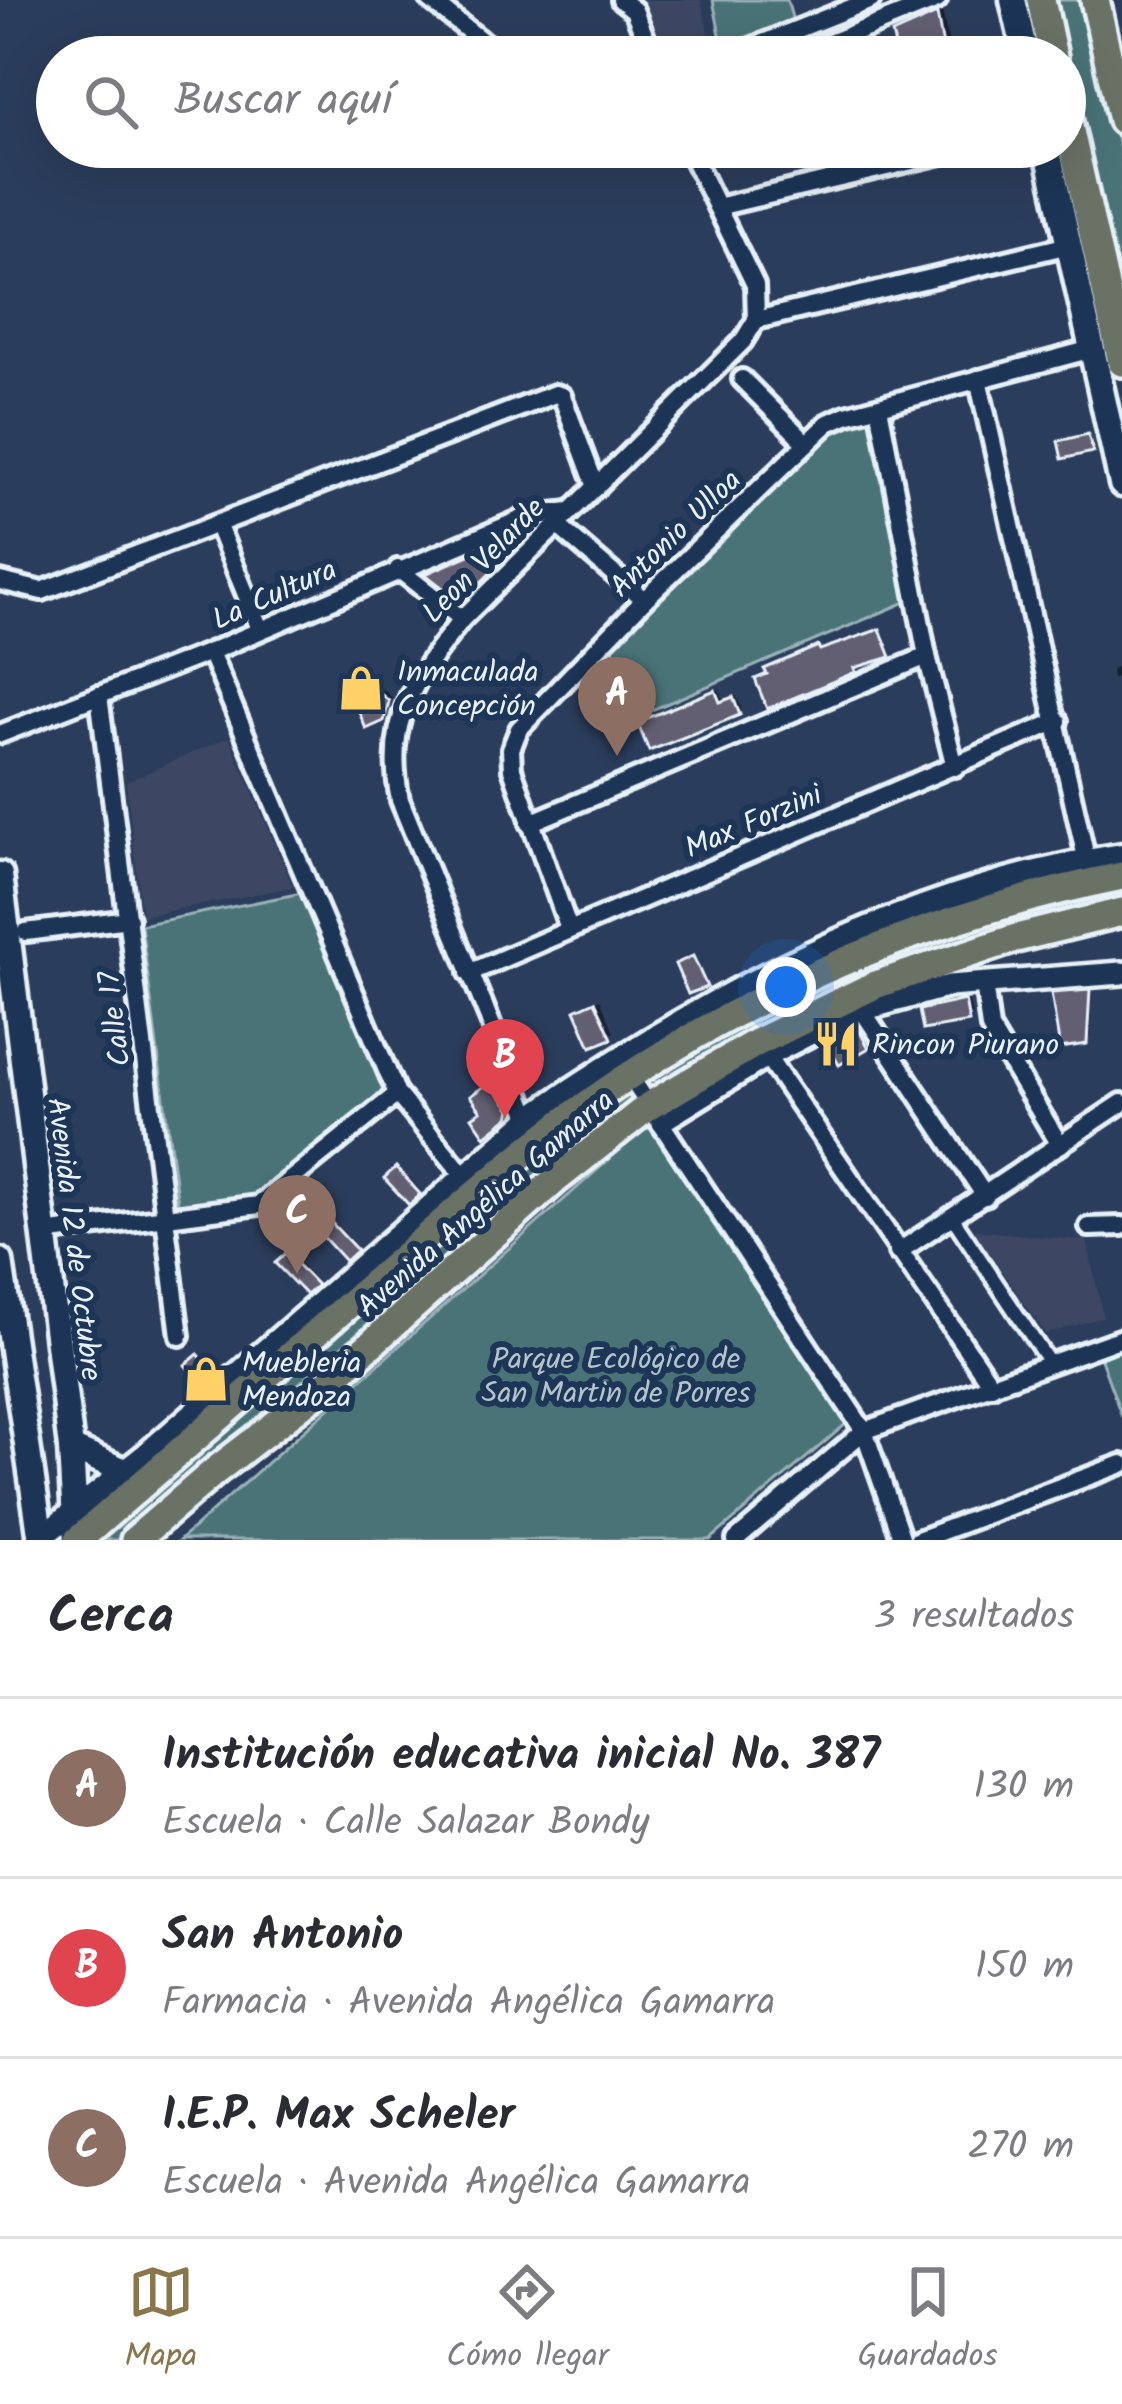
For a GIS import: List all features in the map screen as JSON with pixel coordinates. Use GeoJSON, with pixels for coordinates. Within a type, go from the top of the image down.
{"type":"FeatureCollection","features":[{"type":"Feature","properties":{"kind":"main road"},"geometry":{"type":"LineString","coordinates":[[1012,0],[1021,36]]}},
{"type":"Feature","properties":{"kind":"main road"},"geometry":{"type":"LineString","coordinates":[[1041,0],[1049,36]]}},
{"type":"Feature","properties":{"kind":"main road"},"geometry":{"type":"LineString","coordinates":[[1095,0],[1122,120]]}},
{"type":"Feature","properties":{"kind":"main road"},"geometry":{"type":"LineString","coordinates":[[1052,168],[1122,484]]}},
{"type":"Feature","properties":{"kind":"main road"},"geometry":{"type":"LineString","coordinates":[[1078,168],[1122,362]]}},
{"type":"Feature","properties":{"kind":"main road","name":"Avenida Angélica Gamarra"},"geometry":{"type":"LineString","coordinates":[[77,1540],[535,1129],[688,1019],[788,964],[935,906],[1024,877],[1122,856]]}},
{"type":"Feature","properties":{"kind":"main road","name":"Avenida 12 de Octubre"},"geometry":{"type":"LineString","coordinates":[[0,875],[71,1448],[77,1540]]}},
{"type":"Feature","properties":{"kind":"main road","name":"Avenida Angélica Gamarra"},"geometry":{"type":"LineString","coordinates":[[535,1129],[768,996],[861,952],[980,911],[1122,876]]}},
{"type":"Feature","properties":{"kind":"main road","name":"Avenida Angélica Gamarra"},"geometry":{"type":"LineString","coordinates":[[135,1540],[315,1394],[556,1179],[756,1042],[862,1007],[1016,938],[1122,912]]}},
{"type":"Feature","properties":{"kind":"main road"},"geometry":{"type":"LineString","coordinates":[[0,1261],[8,1373],[40,1539]]}},
{"type":"Feature","properties":{"kind":"main road"},"geometry":{"type":"LineString","coordinates":[[71,1448],[125,1471]]}},
{"type":"Feature","properties":{"kind":"street"},"geometry":{"type":"LineString","coordinates":[[430,0],[475,36]]}},
{"type":"Feature","properties":{"kind":"street"},"geometry":{"type":"LineString","coordinates":[[621,0],[634,10],[645,36]]}},
{"type":"Feature","properties":{"kind":"street"},"geometry":{"type":"LineString","coordinates":[[781,36],[871,0]]}},
{"type":"Feature","properties":{"kind":"street"},"geometry":{"type":"LineString","coordinates":[[847,36],[937,0]]}},
{"type":"Feature","properties":{"kind":"street"},"geometry":{"type":"LineString","coordinates":[[698,168],[755,285],[756,320],[1069,244]]}},
{"type":"Feature","properties":{"kind":"street"},"geometry":{"type":"LineString","coordinates":[[717,207],[882,168]]}},
{"type":"Feature","properties":{"kind":"street","name":"Leon Velarde"},"geometry":{"type":"LineString","coordinates":[[535,1129],[400,800],[394,758],[404,704],[462,619],[743,341],[756,320]]}},
{"type":"Feature","properties":{"kind":"street","name":"Antonio Ulloa"},"geometry":{"type":"LineString","coordinates":[[569,929],[512,770],[511,749],[519,729],[644,600],[828,423],[1092,349]]}},
{"type":"Feature","properties":{"kind":"street"},"geometry":{"type":"LineString","coordinates":[[742,379],[806,443]]}},
{"type":"Feature","properties":{"kind":"street"},"geometry":{"type":"LineString","coordinates":[[978,379],[1087,862]]}},
{"type":"Feature","properties":{"kind":"street"},"geometry":{"type":"LineString","coordinates":[[0,581],[42,591],[555,394],[562,396],[596,487]]}},
{"type":"Feature","properties":{"kind":"street"},"geometry":{"type":"LineString","coordinates":[[879,407],[927,656],[955,767]]}},
{"type":"Feature","properties":{"kind":"street","name":"La Cultura"},"geometry":{"type":"LineString","coordinates":[[0,734],[210,652],[531,515],[571,511]]}},
{"type":"Feature","properties":{"kind":"street"},"geometry":{"type":"LineString","coordinates":[[556,525],[644,600]]}},
{"type":"Feature","properties":{"kind":"street"},"geometry":{"type":"LineString","coordinates":[[218,526],[260,629]]}},
{"type":"Feature","properties":{"kind":"street"},"geometry":{"type":"LineString","coordinates":[[398,569],[462,619]]}},
{"type":"Feature","properties":{"kind":"street"},"geometry":{"type":"LineString","coordinates":[[210,652],[397,1094],[466,1178]]}},
{"type":"Feature","properties":{"kind":"street"},"geometry":{"type":"LineString","coordinates":[[530,824],[927,656]]}},
{"type":"Feature","properties":{"kind":"street","name":"Calle 17"},"geometry":{"type":"LineString","coordinates":[[99,695],[180,1336]]}},
{"type":"Feature","properties":{"kind":"street","name":"Max Forzini"},"geometry":{"type":"LineString","coordinates":[[469,973],[1058,722]]}},
{"type":"Feature","properties":{"kind":"street"},"geometry":{"type":"LineString","coordinates":[[26,932],[129,919]]}},
{"type":"Feature","properties":{"kind":"street","name":"Avenida Angélica Gamarra"},"geometry":{"type":"LineString","coordinates":[[925,979],[984,983],[1122,974]]}},
{"type":"Feature","properties":{"kind":"street"},"geometry":{"type":"LineString","coordinates":[[984,983],[990,1028],[1060,1145]]}},
{"type":"Feature","properties":{"kind":"street"},"geometry":{"type":"LineString","coordinates":[[862,1007],[986,1196]]}},
{"type":"Feature","properties":{"kind":"street","name":"Avenida Angélica Gamarra"},"geometry":{"type":"LineString","coordinates":[[655,1115],[862,1007]]}},
{"type":"Feature","properties":{"kind":"street"},"geometry":{"type":"LineString","coordinates":[[768,1058],[992,1386]]}},
{"type":"Feature","properties":{"kind":"street"},"geometry":{"type":"LineString","coordinates":[[629,1075],[864,1431],[902,1540]]}},
{"type":"Feature","properties":{"kind":"street"},"geometry":{"type":"LineString","coordinates":[[44,1233],[249,1207],[268,1200],[397,1094]]}},
{"type":"Feature","properties":{"kind":"street"},"geometry":{"type":"LineString","coordinates":[[898,1252],[1122,1102]]}},
{"type":"Feature","properties":{"kind":"street","name":"Avenida Angélica Gamarra"},"geometry":{"type":"LineString","coordinates":[[40,1539],[466,1178],[535,1129]]}},
{"type":"Feature","properties":{"kind":"street"},"geometry":{"type":"LineString","coordinates":[[953,1218],[1050,1364]]}},
{"type":"Feature","properties":{"kind":"street"},"geometry":{"type":"LineString","coordinates":[[1089,1227],[1122,1226]]}},
{"type":"Feature","properties":{"kind":"street"},"geometry":{"type":"LineString","coordinates":[[736,1540],[864,1431],[1122,1338]]}},
{"type":"Feature","properties":{"kind":"street"},"geometry":{"type":"LineString","coordinates":[[918,1540],[1122,1464]]}},
{"type":"Feature","properties":{"kind":"street"},"geometry":{"type":"LineString","coordinates":[[758,1521],[770,1540]]}},
{"type":"Feature","properties":{"kind":"shaded area"},"geometry":{"type":"Polygon","coordinates":[[[636,0],[701,0],[709,36],[654,36],[636,0]]]}},
{"type":"Feature","properties":{"kind":"shaded area"},"geometry":{"type":"Polygon","coordinates":[[[229,737],[293,887],[142,916],[126,782],[229,737]]]}},
{"type":"Feature","properties":{"kind":"shaded area"},"geometry":{"type":"Polygon","coordinates":[[[974,1230],[1087,1241],[1103,1317],[1046,1334],[974,1230]]]}},
{"type":"Feature","properties":{"kind":"green space"},"geometry":{"type":"Polygon","coordinates":[[[713,0],[787,0],[793,21],[757,36],[720,36],[713,0]]]}},
{"type":"Feature","properties":{"kind":"green space"},"geometry":{"type":"Polygon","coordinates":[[[1050,0],[1086,0],[1122,159],[1122,321],[1086,160],[1086,36],[1058,36],[1050,0]]]}},
{"type":"Feature","properties":{"kind":"green space"},"geometry":{"type":"Polygon","coordinates":[[[870,417],[908,601],[640,715],[612,646],[811,445],[849,420],[870,417]]]}},
{"type":"Feature","properties":{"kind":"green space"},"geometry":{"type":"Polygon","coordinates":[[[1122,884],[1122,906],[1051,922],[661,1090],[649,1072],[879,953],[1122,884]]]}},
{"type":"Feature","properties":{"kind":"green space"},"geometry":{"type":"Polygon","coordinates":[[[312,891],[393,1089],[267,1193],[178,1204],[141,925],[312,891]]]}},
{"type":"Feature","properties":{"kind":"green space"},"geometry":{"type":"Polygon","coordinates":[[[634,1094],[633,1108],[563,1154],[119,1540],[100,1540],[93,1534],[547,1147],[623,1096],[634,1094]]]}},
{"type":"Feature","properties":{"kind":"green space","name":"Parque Ecológico de San Martin de Porres"},"geometry":{"type":"Polygon","coordinates":[[[648,1125],[846,1424],[710,1540],[180,1540],[648,1125]]]}},
{"type":"Feature","properties":{"kind":"green space"},"geometry":{"type":"Polygon","coordinates":[[[1122,1349],[1122,1417],[1100,1357],[1122,1349]]]}},
{"type":"Feature","properties":{"kind":"building"},"geometry":{"type":"Polygon","coordinates":[[[937,14],[941,36],[892,34],[937,14]]]}},
{"type":"Feature","properties":{"kind":"building"},"geometry":{"type":"Polygon","coordinates":[[[1088,434],[1093,452],[1062,459],[1058,441],[1088,434]]]}},
{"type":"Feature","properties":{"kind":"building"},"geometry":{"type":"Polygon","coordinates":[[[534,527],[461,602],[425,574],[534,527]]]}},
{"type":"Feature","properties":{"kind":"building"},"geometry":{"type":"Polygon","coordinates":[[[880,629],[891,657],[854,668],[856,672],[767,709],[755,679],[767,674],[764,669],[818,646],[820,650],[880,629]]]}},
{"type":"Feature","properties":{"kind":"building","name":"Inmaculada Concepción"},"geometry":{"type":"Polygon","coordinates":[[[353,671],[389,701],[384,721],[366,729],[344,675],[353,671]]]}},
{"type":"Feature","properties":{"kind":"building"},"geometry":{"type":"Polygon","coordinates":[[[715,690],[720,702],[733,697],[740,715],[649,751],[637,722],[715,690]]]}},
{"type":"Feature","properties":{"kind":"building"},"geometry":{"type":"Polygon","coordinates":[[[693,956],[707,987],[688,994],[675,964],[693,956]]]}},
{"type":"Feature","properties":{"kind":"building"},"geometry":{"type":"Polygon","coordinates":[[[1090,990],[1087,1044],[1060,1048],[1051,993],[1090,990]]]}},
{"type":"Feature","properties":{"kind":"building"},"geometry":{"type":"Polygon","coordinates":[[[965,1000],[969,1022],[923,1030],[919,1010],[965,1000]]]}},
{"type":"Feature","properties":{"kind":"building"},"geometry":{"type":"Polygon","coordinates":[[[595,1001],[612,1039],[591,1047],[575,1010],[595,1001]]]}},
{"type":"Feature","properties":{"kind":"building"},"geometry":{"type":"Polygon","coordinates":[[[857,1027],[869,1048],[839,1065],[826,1042],[857,1027]]]}},
{"type":"Feature","properties":{"kind":"building"},"geometry":{"type":"Polygon","coordinates":[[[490,1082],[511,1109],[509,1117],[485,1136],[472,1117],[481,1111],[470,1096],[490,1082]]]}},
{"type":"Feature","properties":{"kind":"building"},"geometry":{"type":"Polygon","coordinates":[[[396,1167],[420,1194],[409,1205],[384,1178],[396,1167]]]}},
{"type":"Feature","properties":{"kind":"building"},"geometry":{"type":"Polygon","coordinates":[[[327,1218],[357,1250],[345,1261],[315,1228],[327,1218]]]}},
{"type":"Feature","properties":{"kind":"building"},"geometry":{"type":"Polygon","coordinates":[[[286,1253],[317,1285],[306,1295],[275,1263],[286,1253]]]}},
{"type":"Feature","properties":{"kind":"building"},"geometry":{"type":"Polygon","coordinates":[[[198,1354],[215,1374],[202,1385],[185,1365],[198,1354]]]}},
{"type":"Feature","properties":{"kind":"place","name":"Inmaculada Concepción"},"geometry":{"type":"Point","coordinates":[361,688]}},
{"type":"Feature","properties":{"kind":"place","name":"Institución educativa inicial No. 387"},"geometry":{"type":"Point","coordinates":[617,756]}},
{"type":"Feature","properties":{"kind":"place","name":"Rincon Piurano"},"geometry":{"type":"Point","coordinates":[836,1044]}},
{"type":"Feature","properties":{"kind":"place","name":"San Antonio"},"geometry":{"type":"Point","coordinates":[505,1118]}},
{"type":"Feature","properties":{"kind":"place","name":"I.E.P. Max Scheler"},"geometry":{"type":"Point","coordinates":[297,1274]}},
{"type":"Feature","properties":{"kind":"place","name":"Muebleria Mendoza"},"geometry":{"type":"Point","coordinates":[206,1379]}}]}
